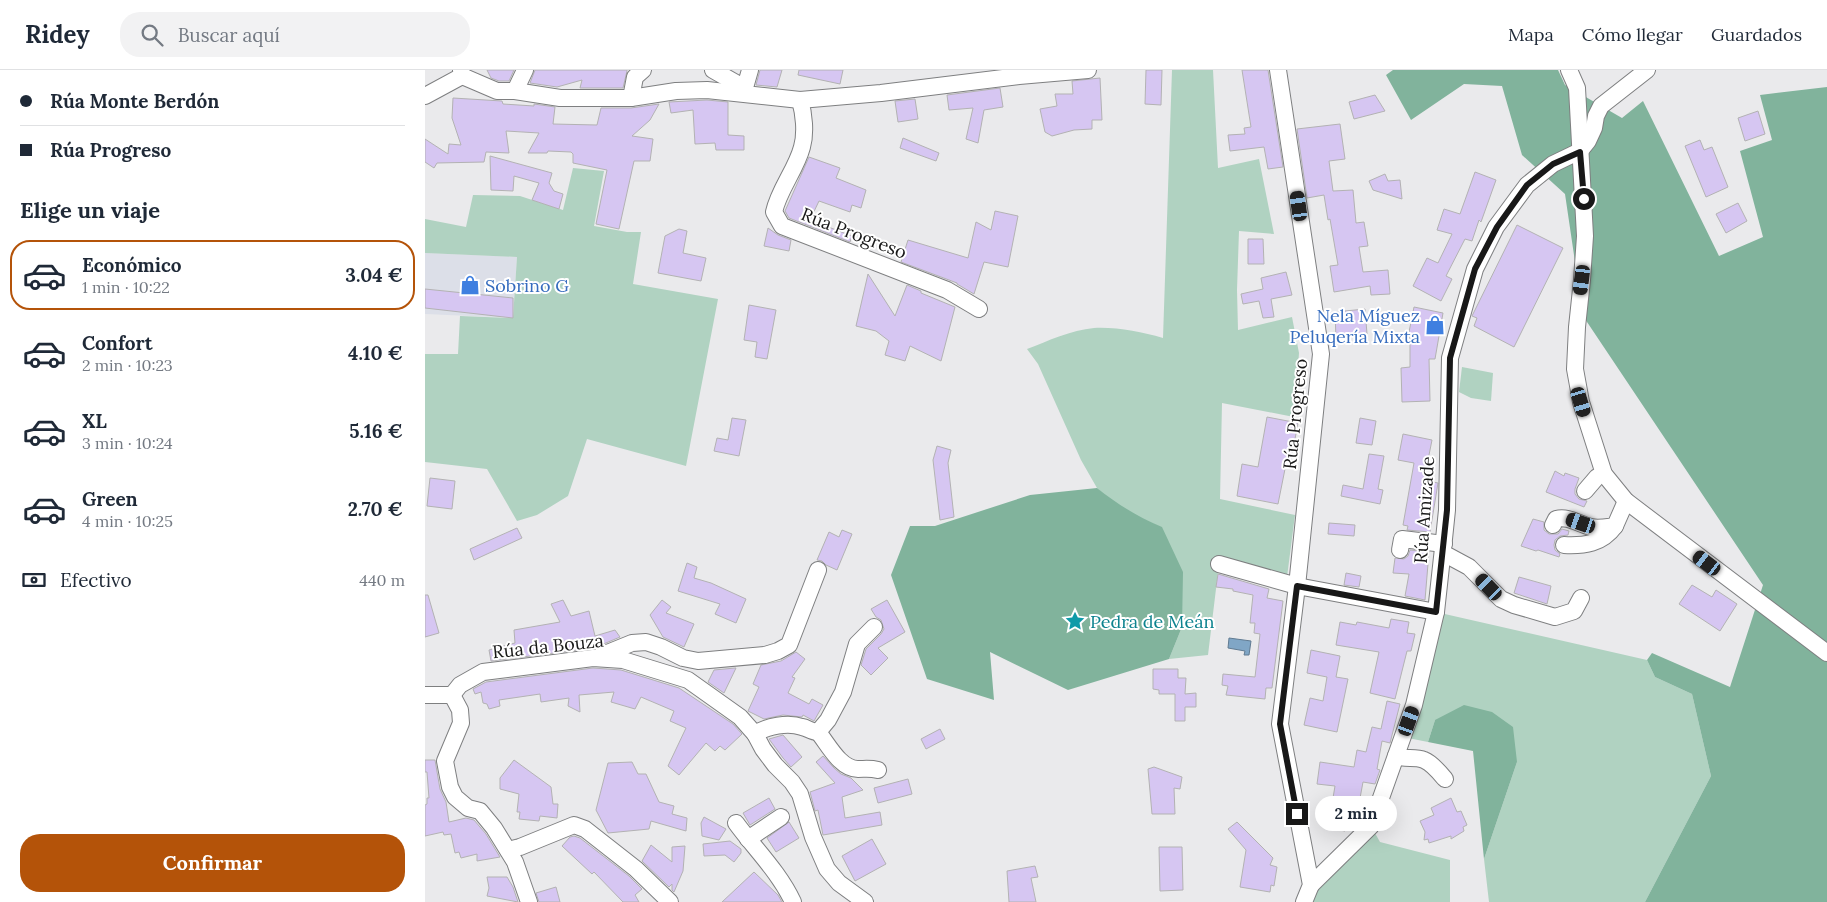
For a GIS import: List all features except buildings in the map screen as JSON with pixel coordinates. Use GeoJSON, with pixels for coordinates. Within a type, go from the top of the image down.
{"type":"FeatureCollection","features":[{"type":"Feature","properties":{"kind":"street"},"geometry":{"type":"LineString","coordinates":[[515,91],[525,70]]}},
{"type":"Feature","properties":{"kind":"street"},"geometry":{"type":"LineString","coordinates":[[631,98],[635,77],[643,70]]}},
{"type":"Feature","properties":{"kind":"street"},"geometry":{"type":"LineString","coordinates":[[713,70],[743,90]]}},
{"type":"Feature","properties":{"kind":"street"},"geometry":{"type":"LineString","coordinates":[[743,90],[750,70]]}},
{"type":"Feature","properties":{"kind":"street"},"geometry":{"type":"LineString","coordinates":[[427,94],[462,73],[497,91],[515,91],[560,98],[631,98],[676,91],[743,90],[800,100],[881,93],[1019,76],[1084,72],[1088,70]]}},
{"type":"Feature","properties":{"kind":"street","name":"Rúa Progreso"},"geometry":{"type":"LineString","coordinates":[[1278,70],[1321,354],[1297,586],[1280,724],[1311,886]]}},
{"type":"Feature","properties":{"kind":"street"},"geometry":{"type":"LineString","coordinates":[[1569,70],[1577,88],[1585,236],[1575,369],[1581,402],[1604,474],[1626,501],[1827,653]]}},
{"type":"Feature","properties":{"kind":"street"},"geometry":{"type":"LineString","coordinates":[[1580,152],[1594,128],[1596,116],[1601,106],[1647,70]]}},
{"type":"Feature","properties":{"kind":"street","name":"Rúa Progreso"},"geometry":{"type":"LineString","coordinates":[[800,100],[804,115],[803,146],[776,202],[774,212],[782,226],[947,290],[979,309]]}},
{"type":"Feature","properties":{"kind":"street","name":"Rúa Amizade"},"geometry":{"type":"LineString","coordinates":[[1311,886],[1371,826],[1414,705],[1436,612],[1447,510],[1450,358],[1475,269],[1497,227],[1527,185],[1553,164],[1580,152]]}},
{"type":"Feature","properties":{"kind":"street"},"geometry":{"type":"LineString","coordinates":[[1585,491],[1597,477],[1604,474]]}},
{"type":"Feature","properties":{"kind":"street"},"geometry":{"type":"LineString","coordinates":[[1564,545],[1594,543],[1608,535],[1615,526],[1626,501]]}},
{"type":"Feature","properties":{"kind":"street"},"geometry":{"type":"LineString","coordinates":[[1553,525],[1556,519],[1561,518],[1570,519],[1591,527],[1615,526]]}},
{"type":"Feature","properties":{"kind":"street"},"geometry":{"type":"LineString","coordinates":[[1400,550],[1402,540],[1443,548],[1469,566],[1501,599],[1514,605],[1537,608],[1555,616],[1569,614],[1575,610],[1581,598]]}},
{"type":"Feature","properties":{"kind":"street"},"geometry":{"type":"LineString","coordinates":[[1219,564],[1297,586],[1436,612]]}},
{"type":"Feature","properties":{"kind":"street"},"geometry":{"type":"LineString","coordinates":[[593,658],[633,643],[645,642],[661,647],[683,658],[697,661],[765,655],[778,652],[789,645],[818,570]]}},
{"type":"Feature","properties":{"kind":"street"},"geometry":{"type":"LineString","coordinates":[[818,732],[828,720],[843,692],[857,644],[874,627]]}},
{"type":"Feature","properties":{"kind":"street","name":"Rúa da Bouza"},"geometry":{"type":"LineString","coordinates":[[452,695],[460,685],[483,672],[593,658],[623,660],[688,680],[740,717],[755,734],[763,749],[800,794],[813,837],[827,869],[839,883],[865,902]]}},
{"type":"Feature","properties":{"kind":"street"},"geometry":{"type":"LineString","coordinates":[[683,658],[688,680]]}},
{"type":"Feature","properties":{"kind":"street"},"geometry":{"type":"LineString","coordinates":[[425,696],[452,695],[460,710],[461,723],[445,761],[451,787],[455,796],[468,808],[480,811],[508,850],[515,862],[529,902]]}},
{"type":"Feature","properties":{"kind":"street"},"geometry":{"type":"LineString","coordinates":[[755,734],[761,730],[781,726],[801,726],[812,732],[818,732]]}},
{"type":"Feature","properties":{"kind":"street"},"geometry":{"type":"LineString","coordinates":[[818,732],[832,751],[846,765],[857,769],[869,767],[878,770]]}},
{"type":"Feature","properties":{"kind":"street"},"geometry":{"type":"LineString","coordinates":[[1396,756],[1403,759],[1424,760],[1445,779]]}},
{"type":"Feature","properties":{"kind":"street"},"geometry":{"type":"LineString","coordinates":[[748,839],[781,817]]}},
{"type":"Feature","properties":{"kind":"street"},"geometry":{"type":"LineString","coordinates":[[736,823],[788,890],[793,902]]}},
{"type":"Feature","properties":{"kind":"street"},"geometry":{"type":"LineString","coordinates":[[508,850],[574,825],[585,829],[635,869],[670,902]]}},
{"type":"Feature","properties":{"kind":"street"},"geometry":{"type":"LineString","coordinates":[[1304,902],[1311,886]]}},
{"type":"Feature","properties":{"kind":"shaded area","name":"Sobrino G"},"geometry":{"type":"Polygon","coordinates":[[[425,253],[517,257],[513,318],[425,314],[425,253]]]}},
{"type":"Feature","properties":{"kind":"green space"},"geometry":{"type":"Polygon","coordinates":[[[1172,70],[1213,70],[1218,168],[1259,159],[1274,234],[1239,231],[1238,330],[1292,317],[1299,353],[1294,417],[1222,403],[1220,499],[1295,515],[1287,577],[1219,564],[1208,655],[1169,659],[1182,627],[1162,528],[1114,505],[1097,488],[1081,460],[1038,364],[1027,349],[1068,333],[1094,328],[1129,330],[1163,338],[1172,70]]]}},
{"type":"Feature","properties":{"kind":"green space"},"geometry":{"type":"Polygon","coordinates":[[[1393,70],[1558,70],[1565,85],[1622,118],[1643,101],[1719,256],[1763,237],[1740,151],[1772,140],[1760,95],[1827,87],[1827,902],[1645,902],[1711,776],[1692,694],[1655,677],[1647,660],[1652,653],[1730,687],[1763,585],[1583,316],[1565,194],[1522,155],[1502,86],[1464,84],[1411,120],[1386,75],[1393,70]]]}},
{"type":"Feature","properties":{"kind":"green space"},"geometry":{"type":"Polygon","coordinates":[[[573,168],[604,171],[594,226],[627,232],[641,232],[633,284],[718,299],[686,466],[587,439],[568,496],[537,515],[517,521],[487,469],[425,462],[425,354],[458,354],[460,316],[513,318],[517,257],[425,253],[425,219],[466,227],[473,195],[520,196],[563,210],[573,168]]]}},
{"type":"Feature","properties":{"kind":"green space"},"geometry":{"type":"Polygon","coordinates":[[[1462,367],[1493,373],[1491,401],[1471,398],[1459,392],[1462,367]]]}},
{"type":"Feature","properties":{"kind":"green space"},"geometry":{"type":"Polygon","coordinates":[[[1097,488],[1128,510],[1162,527],[1183,572],[1182,627],[1169,659],[1068,690],[990,652],[994,700],[927,679],[891,575],[910,526],[935,526],[1030,495],[1097,488]]]}},
{"type":"Feature","properties":{"kind":"green space"},"geometry":{"type":"Polygon","coordinates":[[[1436,612],[1647,660],[1655,677],[1692,694],[1711,776],[1645,902],[1489,902],[1484,859],[1517,762],[1435,720],[1428,742],[1403,737],[1436,612]]]}},
{"type":"Feature","properties":{"kind":"green space"},"geometry":{"type":"Polygon","coordinates":[[[1464,705],[1492,712],[1513,727],[1517,762],[1484,859],[1473,751],[1428,742],[1435,720],[1464,705]]]}},
{"type":"Feature","properties":{"kind":"green space"},"geometry":{"type":"Polygon","coordinates":[[[1371,826],[1380,842],[1450,860],[1450,902],[1304,902],[1371,826]]]}},
{"type":"Feature","properties":{"kind":"water"},"geometry":{"type":"Polygon","coordinates":[[[1229,638],[1251,641],[1249,655],[1244,655],[1245,651],[1228,648],[1229,638]]]}},
{"type":"Feature","properties":{"kind":"place","name":"Sobrino G"},"geometry":{"type":"Point","coordinates":[470,285]}},
{"type":"Feature","properties":{"kind":"place","name":"Nela Míguez Peluqería Mixta"},"geometry":{"type":"Point","coordinates":[1435,325]}},
{"type":"Feature","properties":{"kind":"place","name":"Pedra de Meán"},"geometry":{"type":"Point","coordinates":[1075,621]}},
{"type":"Feature","properties":{"kind":"route"},"geometry":{"type":"LineString","coordinates":[[1297,814],[1280,724],[1297,586],[1436,612],[1447,510],[1450,358],[1475,269],[1497,227],[1527,185],[1553,164],[1580,152],[1584,199]]}}]}
